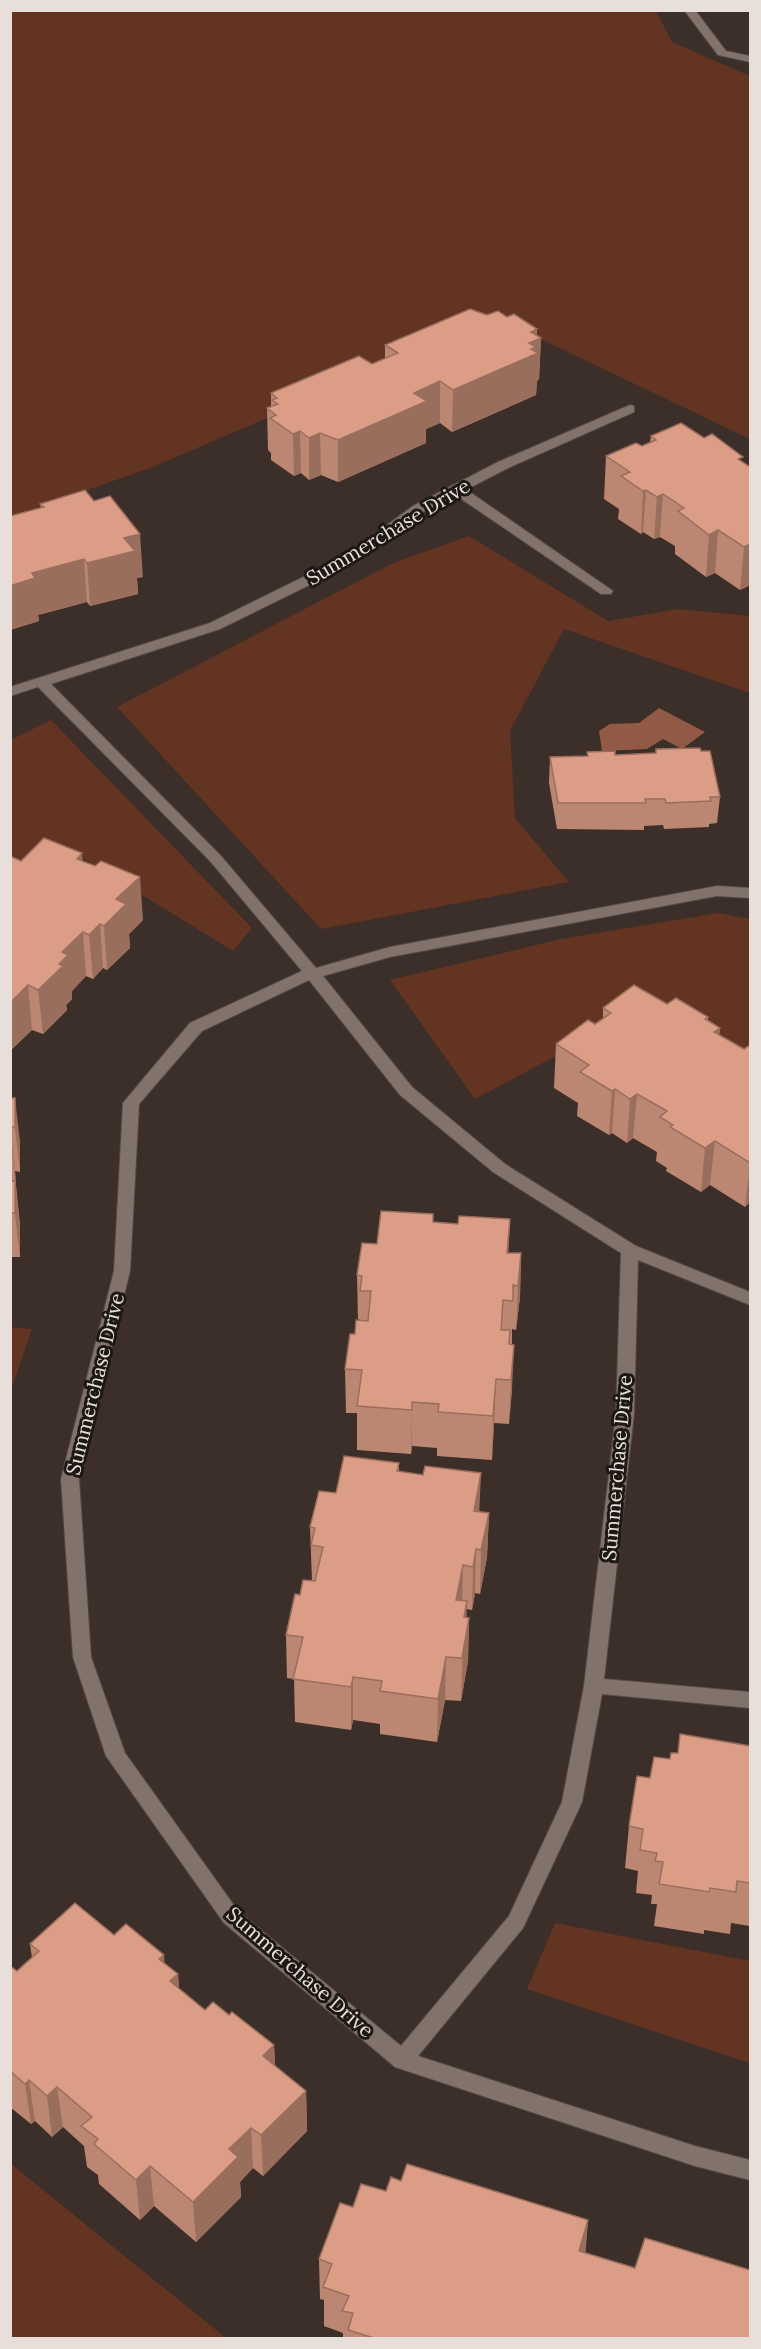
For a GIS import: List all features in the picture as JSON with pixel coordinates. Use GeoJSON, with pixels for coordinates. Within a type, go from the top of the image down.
{"type":"FeatureCollection","features":[{"type":"Feature","properties":{"kind":"street"},"geometry":{"type":"LineString","coordinates":[[689,10],[722,53],[750,58]]}},
{"type":"Feature","properties":{"kind":"street","name":"Summerchase Drive"},"geometry":{"type":"LineString","coordinates":[[10,692],[215,626],[347,561],[418,509],[456,489],[503,465],[630,409]]}},
{"type":"Feature","properties":{"kind":"street"},"geometry":{"type":"LineString","coordinates":[[456,489],[606,591]]}},
{"type":"Feature","properties":{"kind":"street"},"geometry":{"type":"LineString","coordinates":[[41,682],[216,859],[313,974],[406,1091],[499,1168],[630,1250],[750,1299]]}},
{"type":"Feature","properties":{"kind":"street","name":"Summerchase Drive"},"geometry":{"type":"LineString","coordinates":[[750,893],[717,891],[390,952],[297,978],[196,1028],[131,1103],[122,1271],[70,1479],[82,1657],[116,1756],[231,1917],[402,2060],[695,2156],[750,2170]]}},
{"type":"Feature","properties":{"kind":"street","name":"Summerchase Drive"},"geometry":{"type":"LineString","coordinates":[[402,2060],[516,1922],[572,1802],[594,1686],[625,1414],[630,1250]]}},
{"type":"Feature","properties":{"kind":"street"},"geometry":{"type":"LineString","coordinates":[[594,1686],[750,1700]]}},
{"type":"Feature","properties":{"kind":"shaded area"},"geometry":{"type":"Polygon","coordinates":[[[10,11],[656,11],[672,42],[750,76],[750,439],[528,333],[444,342],[153,467],[11,517],[10,11]]]}},
{"type":"Feature","properties":{"kind":"shaded area"},"geometry":{"type":"Polygon","coordinates":[[[469,536],[608,621],[678,609],[750,616],[750,693],[564,629],[510,731],[515,818],[569,882],[321,929],[117,707],[393,563],[469,536]]]}},
{"type":"Feature","properties":{"kind":"shaded area"},"geometry":{"type":"Polygon","coordinates":[[[659,708],[705,732],[682,749],[663,739],[647,749],[602,751],[599,731],[610,724],[639,723],[659,708]]]}},
{"type":"Feature","properties":{"kind":"shaded area"},"geometry":{"type":"Polygon","coordinates":[[[51,720],[252,928],[233,951],[66,848],[11,880],[11,740],[51,720]]]}},
{"type":"Feature","properties":{"kind":"shaded area"},"geometry":{"type":"Polygon","coordinates":[[[718,913],[750,919],[750,1075],[631,1016],[475,1099],[390,980],[561,939],[718,913]]]}},
{"type":"Feature","properties":{"kind":"shaded area"},"geometry":{"type":"Polygon","coordinates":[[[10,1327],[32,1329],[11,1390],[10,1327]]]}},
{"type":"Feature","properties":{"kind":"shaded area"},"geometry":{"type":"Polygon","coordinates":[[[555,1923],[750,1961],[750,2063],[527,1989],[555,1923]]]}},
{"type":"Feature","properties":{"kind":"shaded area"},"geometry":{"type":"Polygon","coordinates":[[[11,2164],[226,2338],[11,2338],[11,2164]]]}},
{"type":"Feature","properties":{"kind":"building"},"geometry":{"type":"Polygon","coordinates":[[[470,309],[487,315],[498,311],[507,317],[514,314],[537,329],[531,332],[541,338],[529,343],[536,347],[531,349],[538,353],[453,390],[440,381],[414,393],[427,401],[338,440],[320,433],[309,438],[300,431],[293,434],[270,418],[276,415],[267,408],[278,404],[272,400],[277,398],[271,393],[359,356],[372,364],[398,353],[385,345],[470,309]]]}},
{"type":"Feature","properties":{"kind":"building"},"geometry":{"type":"Polygon","coordinates":[[[681,423],[704,438],[712,434],[743,457],[738,459],[750,467],[750,544],[744,547],[718,530],[709,535],[678,511],[684,508],[663,494],[657,497],[646,490],[643,491],[621,476],[630,472],[606,456],[636,443],[642,446],[656,440],[651,436],[681,423]]]}},
{"type":"Feature","properties":{"kind":"building"},"geometry":{"type":"Polygon","coordinates":[[[85,490],[94,501],[110,496],[140,534],[124,538],[135,551],[87,563],[84,559],[32,573],[35,578],[10,586],[10,516],[44,507],[40,504],[85,490]]]}},
{"type":"Feature","properties":{"kind":"building"},"geometry":{"type":"Polygon","coordinates":[[[700,748],[701,751],[710,751],[720,797],[710,797],[711,801],[666,803],[665,799],[645,799],[646,803],[558,803],[550,757],[588,756],[587,752],[615,751],[615,755],[656,753],[656,749],[700,748]]]}},
{"type":"Feature","properties":{"kind":"building"},"geometry":{"type":"Polygon","coordinates":[[[44,838],[82,853],[77,859],[95,866],[101,861],[140,877],[116,899],[126,904],[104,926],[100,924],[89,935],[83,932],[62,952],[68,955],[59,964],[63,966],[38,990],[28,985],[10,1003],[10,856],[21,861],[44,838]]]}},
{"type":"Feature","properties":{"kind":"building"},"geometry":{"type":"Polygon","coordinates":[[[634,985],[667,1004],[676,998],[708,1017],[705,1019],[720,1028],[714,1032],[744,1049],[750,1045],[750,1163],[715,1141],[705,1148],[670,1127],[673,1125],[660,1117],[667,1111],[637,1094],[630,1099],[615,1089],[612,1091],[580,1072],[589,1065],[556,1044],[588,1020],[595,1024],[611,1013],[603,1008],[634,985]]]}},
{"type":"Feature","properties":{"kind":"building"},"geometry":{"type":"Polygon","coordinates":[[[10,1098],[15,1098],[15,1127],[10,1127],[10,1098]]]}},
{"type":"Feature","properties":{"kind":"building"},"geometry":{"type":"Polygon","coordinates":[[[10,1169],[11,1181],[15,1181],[15,1213],[10,1213],[10,1169]]]}},
{"type":"Feature","properties":{"kind":"building"},"geometry":{"type":"Polygon","coordinates":[[[381,1211],[433,1214],[433,1222],[458,1224],[459,1216],[510,1219],[507,1253],[521,1253],[518,1286],[513,1285],[513,1301],[503,1300],[501,1330],[510,1330],[509,1344],[514,1345],[511,1380],[496,1379],[493,1416],[438,1412],[439,1404],[412,1402],[412,1410],[357,1406],[362,1370],[345,1369],[350,1334],[355,1334],[356,1320],[368,1321],[371,1291],[360,1291],[362,1276],[357,1275],[362,1243],[377,1244],[381,1211]]]}},
{"type":"Feature","properties":{"kind":"building"},"geometry":{"type":"Polygon","coordinates":[[[344,1456],[399,1463],[397,1471],[423,1475],[425,1466],[481,1473],[474,1511],[489,1513],[481,1550],[476,1549],[473,1567],[463,1565],[456,1600],[467,1601],[464,1617],[469,1618],[462,1658],[446,1657],[438,1699],[380,1691],[382,1681],[353,1677],[351,1687],[293,1679],[303,1637],[286,1635],[295,1594],[300,1595],[303,1580],[315,1581],[323,1547],[311,1545],[315,1528],[310,1527],[319,1491],[336,1493],[344,1456]]]}},
{"type":"Feature","properties":{"kind":"building"},"geometry":{"type":"Polygon","coordinates":[[[680,1734],[750,1746],[750,1883],[737,1881],[736,1892],[710,1888],[709,1892],[659,1884],[663,1862],[655,1861],[657,1853],[640,1850],[643,1829],[629,1826],[637,1776],[650,1778],[654,1757],[670,1759],[671,1753],[678,1753],[680,1734]]]}},
{"type":"Feature","properties":{"kind":"building"},"geometry":{"type":"Polygon","coordinates":[[[75,1903],[114,1935],[126,1924],[164,1955],[159,1959],[178,1974],[170,1981],[205,2010],[213,2002],[229,2015],[232,2012],[274,2045],[263,2056],[306,2091],[261,2135],[251,2128],[229,2149],[238,2157],[193,2202],[150,2166],[136,2180],[94,2144],[98,2139],[81,2126],[92,2117],[57,2087],[47,2096],[29,2080],[25,2084],[10,2071],[10,1966],[17,1971],[39,1951],[30,1944],[75,1903]]]}},
{"type":"Feature","properties":{"kind":"building"},"geometry":{"type":"Polygon","coordinates":[[[407,2164],[588,2220],[579,2251],[635,2268],[645,2238],[750,2270],[750,2338],[374,2338],[348,2330],[353,2313],[342,2311],[349,2296],[323,2287],[332,2264],[319,2259],[340,2203],[353,2207],[361,2184],[386,2191],[391,2177],[401,2181],[407,2164]]]}}]}
